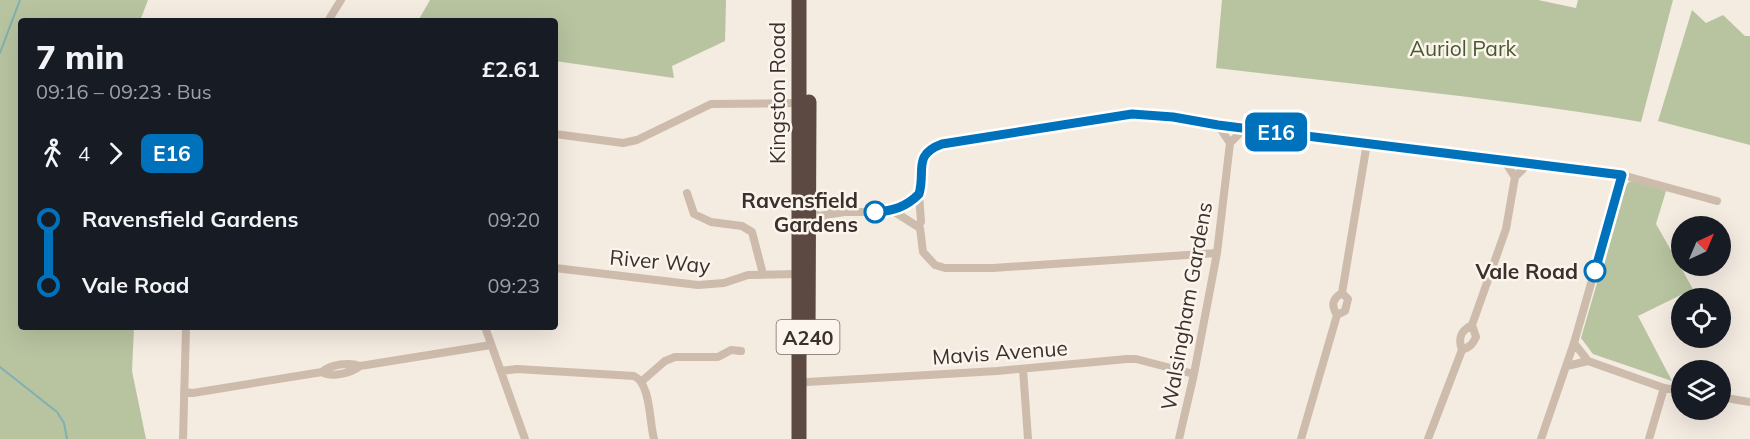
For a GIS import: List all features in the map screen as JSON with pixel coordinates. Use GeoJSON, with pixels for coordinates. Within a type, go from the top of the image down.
{"type":"FeatureCollection","features":[{"type":"Feature","properties":{"kind":"highway","name":"Kingston Road"},"geometry":{"type":"LineString","coordinates":[[799,0],[799,103],[803,203],[809,235],[807,439]]}},
{"type":"Feature","properties":{"kind":"highway","name":"Kingston Road"},"geometry":{"type":"LineString","coordinates":[[799,439],[798,274],[803,203],[809,0]]}},
{"type":"Feature","properties":{"kind":"street"},"geometry":{"type":"LineString","coordinates":[[330,18],[340,0]]}},
{"type":"Feature","properties":{"kind":"street"},"geometry":{"type":"LineString","coordinates":[[558,134],[623,143],[637,140],[711,104],[799,103]]}},
{"type":"Feature","properties":{"kind":"street"},"geometry":{"type":"LineString","coordinates":[[917,226],[921,222],[920,166],[925,155],[932,148],[942,144],[1132,114],[1173,117],[1244,129],[1622,175],[1717,201]]}},
{"type":"Feature","properties":{"kind":"street"},"geometry":{"type":"LineString","coordinates":[[1218,125],[1230,143],[1244,129]]}},
{"type":"Feature","properties":{"kind":"street","name":"Walsingham Gardens"},"geometry":{"type":"LineString","coordinates":[[1179,439],[1217,253],[1230,143]]}},
{"type":"Feature","properties":{"kind":"street"},"geometry":{"type":"LineString","coordinates":[[1301,439],[1337,315],[1333,303],[1335,297],[1342,292],[1367,143]]}},
{"type":"Feature","properties":{"kind":"street"},"geometry":{"type":"LineString","coordinates":[[1504,160],[1515,177]]}},
{"type":"Feature","properties":{"kind":"street"},"geometry":{"type":"LineString","coordinates":[[1462,350],[1472,345],[1476,337],[1472,326],[1506,229],[1515,177],[1529,164]]}},
{"type":"Feature","properties":{"kind":"street"},"geometry":{"type":"LineString","coordinates":[[1541,439],[1567,366],[1622,175]]}},
{"type":"Feature","properties":{"kind":"street"},"geometry":{"type":"LineString","coordinates":[[687,193],[692,211],[703,220],[742,226],[752,232],[763,274]]}},
{"type":"Feature","properties":{"kind":"street"},"geometry":{"type":"LineString","coordinates":[[803,203],[816,216],[844,212],[893,211],[919,194]]}},
{"type":"Feature","properties":{"kind":"street"},"geometry":{"type":"LineString","coordinates":[[803,203],[829,206],[844,212]]}},
{"type":"Feature","properties":{"kind":"street"},"geometry":{"type":"LineString","coordinates":[[809,235],[828,215],[829,206]]}},
{"type":"Feature","properties":{"kind":"street"},"geometry":{"type":"LineString","coordinates":[[893,211],[917,226],[921,231],[921,248],[926,257],[934,265],[945,268],[993,268],[1217,253]]}},
{"type":"Feature","properties":{"kind":"street","name":"River Way"},"geometry":{"type":"LineString","coordinates":[[558,268],[698,285],[724,283],[748,275],[798,274]]}},
{"type":"Feature","properties":{"kind":"street"},"geometry":{"type":"LineString","coordinates":[[1337,315],[1345,311],[1347,305],[1348,299],[1342,292]]}},
{"type":"Feature","properties":{"kind":"street"},"geometry":{"type":"LineString","coordinates":[[1428,439],[1462,350],[1460,336],[1464,330],[1472,326]]}},
{"type":"Feature","properties":{"kind":"street"},"geometry":{"type":"LineString","coordinates":[[183,439],[186,330]]}},
{"type":"Feature","properties":{"kind":"street"},"geometry":{"type":"LineString","coordinates":[[486,330],[525,439]]}},
{"type":"Feature","properties":{"kind":"street"},"geometry":{"type":"LineString","coordinates":[[1574,343],[1588,361],[1671,389]]}},
{"type":"Feature","properties":{"kind":"street"},"geometry":{"type":"LineString","coordinates":[[184,392],[193,393],[322,372],[327,368],[352,364],[360,366],[491,345]]}},
{"type":"Feature","properties":{"kind":"street"},"geometry":{"type":"LineString","coordinates":[[642,381],[665,361],[675,357],[718,357],[731,350],[741,351]]}},
{"type":"Feature","properties":{"kind":"street","name":"Mavis Avenue"},"geometry":{"type":"LineString","coordinates":[[807,382],[1023,369],[1136,359],[1194,374]]}},
{"type":"Feature","properties":{"kind":"street"},"geometry":{"type":"LineString","coordinates":[[1567,366],[1588,361]]}},
{"type":"Feature","properties":{"kind":"street"},"geometry":{"type":"LineString","coordinates":[[501,371],[517,369],[634,376],[642,381],[647,393],[654,439]]}},
{"type":"Feature","properties":{"kind":"street"},"geometry":{"type":"LineString","coordinates":[[1023,369],[1028,439]]}},
{"type":"Feature","properties":{"kind":"street"},"geometry":{"type":"LineString","coordinates":[[1649,439],[1664,388]]}},
{"type":"Feature","properties":{"kind":"street"},"geometry":{"type":"LineString","coordinates":[[1731,399],[1750,402]]}},
{"type":"Feature","properties":{"kind":"green space"},"geometry":{"type":"Polygon","coordinates":[[[0,0],[148,0],[141,18],[18,18],[18,330],[134,330],[132,371],[146,439],[0,439],[0,0]]]}},
{"type":"Feature","properties":{"kind":"green space"},"geometry":{"type":"Polygon","coordinates":[[[430,0],[726,0],[725,41],[672,66],[674,78],[558,61],[558,18],[420,18],[430,0]]]}},
{"type":"Feature","properties":{"kind":"green space","name":"Auriol Park"},"geometry":{"type":"Polygon","coordinates":[[[1222,0],[1538,0],[1576,8],[1578,0],[1673,0],[1641,122],[1482,99],[1216,68],[1222,0]]]}},
{"type":"Feature","properties":{"kind":"green space"},"geometry":{"type":"Polygon","coordinates":[[[1692,10],[1706,23],[1723,15],[1745,36],[1750,36],[1750,145],[1658,121],[1692,10]]]}},
{"type":"Feature","properties":{"kind":"green space"},"geometry":{"type":"Polygon","coordinates":[[[1634,181],[1666,191],[1656,224],[1671,250],[1671,276],[1686,276],[1692,288],[1671,288],[1671,300],[1638,316],[1671,381],[1593,354],[1581,338],[1625,187],[1629,182],[1634,181]]]}},
{"type":"Feature","properties":{"kind":"waterway"},"geometry":{"type":"LineString","coordinates":[[0,53],[20,0]]}},
{"type":"Feature","properties":{"kind":"waterway"},"geometry":{"type":"LineString","coordinates":[[0,367],[57,412],[64,423],[67,439]]}},
{"type":"Feature","properties":{"kind":"bus line","name":"E16"},"geometry":{"type":"LineString","coordinates":[[875,212],[893,211],[919,194],[920,166],[925,155],[932,148],[942,144],[1132,114],[1173,117],[1218,125],[1622,175],[1595,271]]}},
{"type":"Feature","properties":{"kind":"place","name":"Ravensfield Gardens"},"geometry":{"type":"Point","coordinates":[875,212]}},
{"type":"Feature","properties":{"kind":"place","name":"Vale Road"},"geometry":{"type":"Point","coordinates":[1595,271]}}]}
